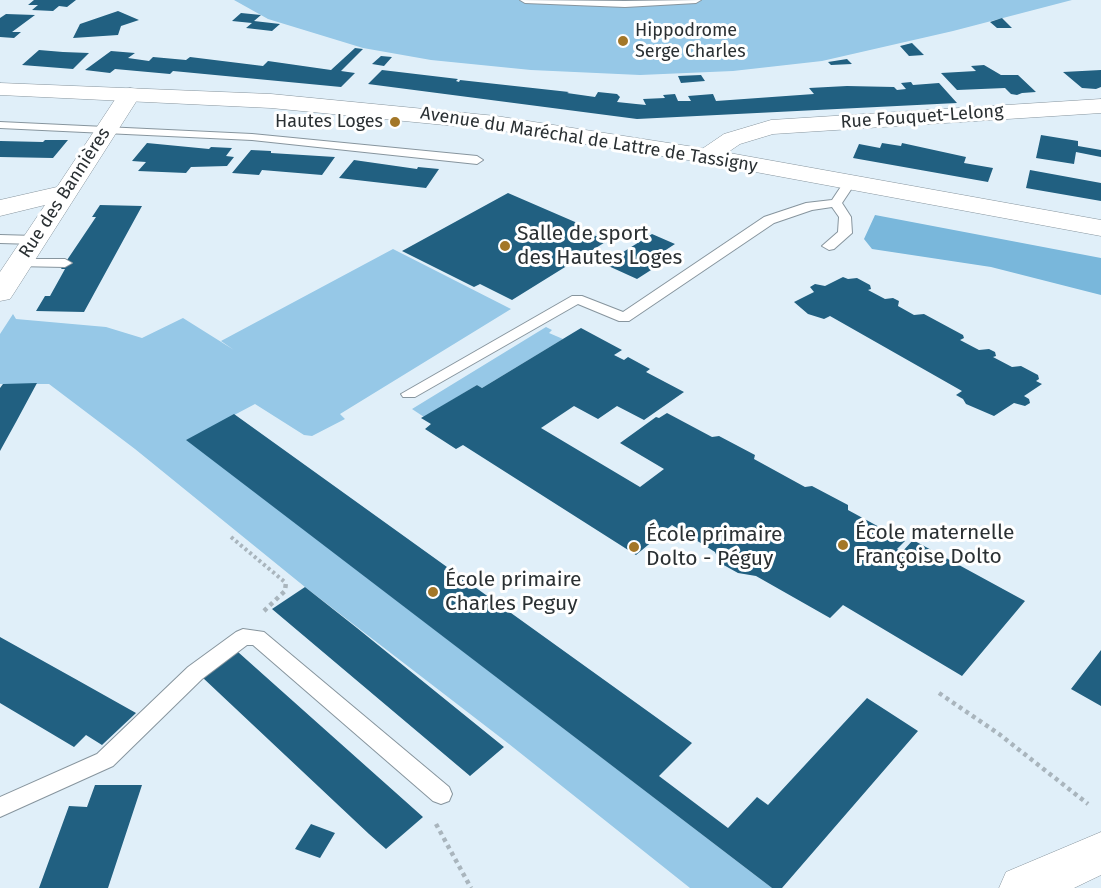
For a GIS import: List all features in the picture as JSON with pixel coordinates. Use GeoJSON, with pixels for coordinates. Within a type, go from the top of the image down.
{"type":"FeatureCollection","features":[{"type":"Feature","properties":{"kind":"street","name":"Avenue du Maréchal de Lattre de Tassigny"},"geometry":{"type":"LineString","coordinates":[[0,89],[271,101],[423,114],[550,130],[707,156],[843,193],[1101,228]]}},
{"type":"Feature","properties":{"kind":"street","name":"Rue des Bannières"},"geometry":{"type":"LineString","coordinates":[[0,293],[130,94]]}},
{"type":"Feature","properties":{"kind":"street","name":"Rue Fouquet-Lelong"},"geometry":{"type":"LineString","coordinates":[[707,156],[732,139],[771,127],[1101,106]]}},
{"type":"Feature","properties":{"kind":"street","name":"Rue Fouquet-Lelong"},"geometry":{"type":"LineString","coordinates":[[745,135],[777,136],[1101,115]]}},
{"type":"Feature","properties":{"kind":"street"},"geometry":{"type":"LineString","coordinates":[[0,208],[65,193]]}},
{"type":"Feature","properties":{"kind":"street"},"geometry":{"type":"LineString","coordinates":[[1023,888],[1101,853]]}},
{"type":"Feature","properties":{"kind":"lane"},"geometry":{"type":"LineString","coordinates":[[525,0],[613,4],[696,0]]}},
{"type":"Feature","properties":{"kind":"lane"},"geometry":{"type":"LineString","coordinates":[[0,125],[252,136],[477,160]]}},
{"type":"Feature","properties":{"kind":"lane"},"geometry":{"type":"LineString","coordinates":[[409,394],[577,299],[624,318],[769,220],[843,193],[846,233],[829,246]]}},
{"type":"Feature","properties":{"kind":"lane"},"geometry":{"type":"LineString","coordinates":[[0,240],[35,240]]}},
{"type":"Feature","properties":{"kind":"lane"},"geometry":{"type":"LineString","coordinates":[[20,262],[65,263]]}},
{"type":"Feature","properties":{"kind":"lane"},"geometry":{"type":"LineString","coordinates":[[0,807],[105,760],[195,673],[243,637],[257,637],[441,794]]}},
{"type":"Feature","properties":{"kind":"path"},"geometry":{"type":"LineString","coordinates":[[231,537],[286,582],[285,591],[267,608],[243,637]]}},
{"type":"Feature","properties":{"kind":"path"},"geometry":{"type":"LineString","coordinates":[[939,693],[999,734],[1088,804]]}},
{"type":"Feature","properties":{"kind":"path"},"geometry":{"type":"LineString","coordinates":[[441,794],[423,811],[440,829],[471,888]]}},
{"type":"Feature","properties":{"kind":"shaded area","name":"Hippodrome Serge Charles"},"geometry":{"type":"Polygon","coordinates":[[[234,0],[1072,0],[953,31],[822,61],[733,71],[640,75],[531,70],[431,60],[363,48],[268,19],[234,0]]]}},
{"type":"Feature","properties":{"kind":"shaded area"},"geometry":{"type":"Polygon","coordinates":[[[875,215],[1101,258],[1101,295],[991,267],[872,249],[864,239],[875,215]]]}},
{"type":"Feature","properties":{"kind":"shaded area"},"geometry":{"type":"Polygon","coordinates":[[[393,249],[511,309],[340,414],[345,419],[312,436],[304,435],[255,404],[187,440],[772,888],[690,888],[509,744],[305,587],[135,449],[49,384],[0,384],[0,334],[13,314],[16,319],[106,327],[142,338],[183,318],[234,350],[221,341],[393,249]]]}},
{"type":"Feature","properties":{"kind":"shaded area"},"geometry":{"type":"Polygon","coordinates":[[[546,327],[552,330],[549,333],[563,339],[482,388],[477,385],[424,417],[412,409],[546,327]]]}},
{"type":"Feature","properties":{"kind":"building"},"geometry":{"type":"Polygon","coordinates":[[[34,0],[76,0],[67,7],[59,6],[53,11],[32,10],[38,5],[28,5],[34,0]]]}},
{"type":"Feature","properties":{"kind":"building"},"geometry":{"type":"Polygon","coordinates":[[[118,11],[139,20],[121,26],[118,35],[73,38],[80,24],[118,11]]]}},
{"type":"Feature","properties":{"kind":"building"},"geometry":{"type":"Polygon","coordinates":[[[241,13],[261,15],[254,21],[280,24],[272,31],[246,28],[252,23],[232,21],[241,13]]]}},
{"type":"Feature","properties":{"kind":"building"},"geometry":{"type":"Polygon","coordinates":[[[6,14],[35,15],[12,32],[21,32],[14,38],[0,37],[0,18],[6,14]]]}},
{"type":"Feature","properties":{"kind":"building"},"geometry":{"type":"Polygon","coordinates":[[[1002,18],[1012,28],[997,28],[990,22],[1002,18]]]}},
{"type":"Feature","properties":{"kind":"building"},"geometry":{"type":"Polygon","coordinates":[[[912,43],[924,55],[909,56],[900,46],[912,43]]]}},
{"type":"Feature","properties":{"kind":"building"},"geometry":{"type":"Polygon","coordinates":[[[355,48],[363,49],[341,71],[355,73],[341,87],[173,71],[170,74],[115,69],[110,73],[85,70],[111,51],[135,53],[128,58],[149,61],[153,57],[186,60],[190,57],[263,66],[268,61],[331,70],[355,48]]]}},
{"type":"Feature","properties":{"kind":"building"},"geometry":{"type":"Polygon","coordinates":[[[39,50],[89,53],[73,69],[22,65],[39,50]]]}},
{"type":"Feature","properties":{"kind":"building"},"geometry":{"type":"Polygon","coordinates":[[[381,56],[392,57],[384,66],[372,64],[381,56]]]}},
{"type":"Feature","properties":{"kind":"building"},"geometry":{"type":"Polygon","coordinates":[[[847,59],[852,64],[831,65],[828,62],[847,59]]]}},
{"type":"Feature","properties":{"kind":"building"},"geometry":{"type":"Polygon","coordinates":[[[984,65],[1001,75],[1018,75],[1036,92],[1017,95],[1011,94],[1005,88],[957,90],[941,73],[976,71],[971,66],[984,65]]]}},
{"type":"Feature","properties":{"kind":"building"},"geometry":{"type":"Polygon","coordinates":[[[382,70],[458,79],[456,81],[459,82],[460,80],[569,92],[567,93],[595,97],[598,92],[617,94],[620,97],[617,102],[646,105],[643,99],[665,98],[663,95],[675,94],[678,101],[691,101],[688,96],[713,94],[716,101],[814,94],[809,88],[894,87],[897,90],[906,89],[901,83],[911,82],[913,85],[939,83],[957,103],[637,119],[368,84],[382,70]]]}},
{"type":"Feature","properties":{"kind":"building"},"geometry":{"type":"Polygon","coordinates":[[[1101,70],[1101,87],[1096,89],[1082,88],[1063,72],[1101,70]]]}},
{"type":"Feature","properties":{"kind":"building"},"geometry":{"type":"Polygon","coordinates":[[[701,75],[705,81],[681,83],[678,76],[701,75]]]}},
{"type":"Feature","properties":{"kind":"building"},"geometry":{"type":"Polygon","coordinates":[[[1041,135],[1078,141],[1078,146],[1101,150],[1101,157],[1076,152],[1074,164],[1036,158],[1041,135]]]}},
{"type":"Feature","properties":{"kind":"building"},"geometry":{"type":"Polygon","coordinates":[[[45,140],[68,140],[53,158],[0,157],[0,141],[43,142],[45,140]]]}},
{"type":"Feature","properties":{"kind":"building"},"geometry":{"type":"Polygon","coordinates":[[[147,143],[209,149],[211,147],[232,148],[226,156],[234,157],[227,166],[191,167],[186,173],[138,171],[146,162],[132,161],[147,143]]]}},
{"type":"Feature","properties":{"kind":"building"},"geometry":{"type":"Polygon","coordinates":[[[882,143],[901,146],[902,143],[966,157],[964,163],[993,168],[988,182],[853,158],[859,144],[880,148],[882,143]]]}},
{"type":"Feature","properties":{"kind":"building"},"geometry":{"type":"Polygon","coordinates":[[[251,150],[335,157],[322,175],[262,170],[259,175],[232,173],[251,150]]]}},
{"type":"Feature","properties":{"kind":"building"},"geometry":{"type":"Polygon","coordinates":[[[354,160],[417,169],[418,167],[439,169],[426,188],[339,178],[354,160]]]}},
{"type":"Feature","properties":{"kind":"building"},"geometry":{"type":"Polygon","coordinates":[[[1030,170],[1101,183],[1101,201],[1026,188],[1030,170]]]}},
{"type":"Feature","properties":{"kind":"building","name":"Salle de sport des Hautes Loges"},"geometry":{"type":"Polygon","coordinates":[[[508,193],[582,225],[578,228],[607,241],[512,300],[480,284],[474,287],[402,251],[508,193]]]}},
{"type":"Feature","properties":{"kind":"building"},"geometry":{"type":"Polygon","coordinates":[[[100,205],[142,206],[84,312],[36,311],[45,296],[50,296],[65,269],[61,269],[96,217],[92,217],[100,205]]]}},
{"type":"Feature","properties":{"kind":"building"},"geometry":{"type":"Polygon","coordinates":[[[652,234],[675,244],[652,259],[662,263],[637,279],[604,264],[652,234]]]}},
{"type":"Feature","properties":{"kind":"building"},"geometry":{"type":"Polygon","coordinates":[[[843,277],[857,278],[870,285],[871,289],[868,290],[885,299],[893,298],[899,301],[898,306],[914,315],[924,314],[963,335],[964,338],[960,340],[979,350],[989,349],[995,352],[996,356],[993,357],[1012,367],[1021,366],[1038,375],[1039,379],[1036,381],[1042,384],[1024,396],[1029,399],[1030,403],[1025,406],[1014,403],[994,416],[966,404],[956,395],[962,391],[830,316],[824,319],[808,314],[794,302],[814,292],[810,287],[815,284],[825,286],[843,277]]]}},
{"type":"Feature","properties":{"kind":"building"},"geometry":{"type":"Polygon","coordinates":[[[581,328],[622,350],[614,355],[624,360],[628,357],[650,369],[646,372],[684,392],[644,420],[617,406],[598,419],[574,406],[541,428],[640,487],[664,469],[620,443],[656,417],[659,418],[667,413],[712,437],[719,436],[755,455],[754,459],[805,487],[812,486],[848,505],[848,510],[905,541],[897,549],[902,552],[913,540],[1025,601],[962,676],[843,605],[830,618],[756,576],[738,573],[720,563],[715,552],[672,525],[636,555],[463,445],[456,449],[425,429],[431,424],[421,418],[477,385],[482,388],[581,328]]]}},
{"type":"Feature","properties":{"kind":"building"},"geometry":{"type":"Polygon","coordinates":[[[37,383],[0,451],[0,388],[3,384],[37,383]]]}},
{"type":"Feature","properties":{"kind":"building","name":"École primaire Charles Peguy"},"geometry":{"type":"Polygon","coordinates":[[[234,414],[692,743],[659,776],[728,828],[757,797],[768,805],[867,698],[918,731],[782,888],[772,888],[186,440],[234,414]]]}},
{"type":"Feature","properties":{"kind":"building"},"geometry":{"type":"Polygon","coordinates":[[[305,587],[504,747],[470,776],[272,609],[305,587]]]}},
{"type":"Feature","properties":{"kind":"building"},"geometry":{"type":"Polygon","coordinates":[[[0,637],[136,713],[102,745],[86,735],[74,747],[0,703],[0,637]]]}},
{"type":"Feature","properties":{"kind":"building"},"geometry":{"type":"Polygon","coordinates":[[[1101,650],[1101,706],[1071,689],[1101,650]]]}},
{"type":"Feature","properties":{"kind":"building"},"geometry":{"type":"Polygon","coordinates":[[[238,652],[423,817],[386,849],[369,834],[202,677],[238,652]]]}},
{"type":"Feature","properties":{"kind":"building"},"geometry":{"type":"Polygon","coordinates":[[[95,785],[142,785],[108,888],[39,888],[69,806],[87,807],[95,785]]]}},
{"type":"Feature","properties":{"kind":"building"},"geometry":{"type":"Polygon","coordinates":[[[311,824],[335,833],[320,858],[295,849],[311,824]]]}},
{"type":"Feature","properties":{"kind":"place","name":"Hippodrome Serge Charles"},"geometry":{"type":"Point","coordinates":[623,41]}},
{"type":"Feature","properties":{"kind":"place","name":"Hautes Loges"},"geometry":{"type":"Point","coordinates":[395,122]}},
{"type":"Feature","properties":{"kind":"place","name":"Salle de sport des Hautes Loges"},"geometry":{"type":"Point","coordinates":[505,246]}},
{"type":"Feature","properties":{"kind":"place","name":"École maternelle Françoise Dolto"},"geometry":{"type":"Point","coordinates":[843,545]}},
{"type":"Feature","properties":{"kind":"place","name":"École primaire Dolto - Péguy"},"geometry":{"type":"Point","coordinates":[634,547]}},
{"type":"Feature","properties":{"kind":"place","name":"École primaire Charles Peguy"},"geometry":{"type":"Point","coordinates":[433,592]}}]}
